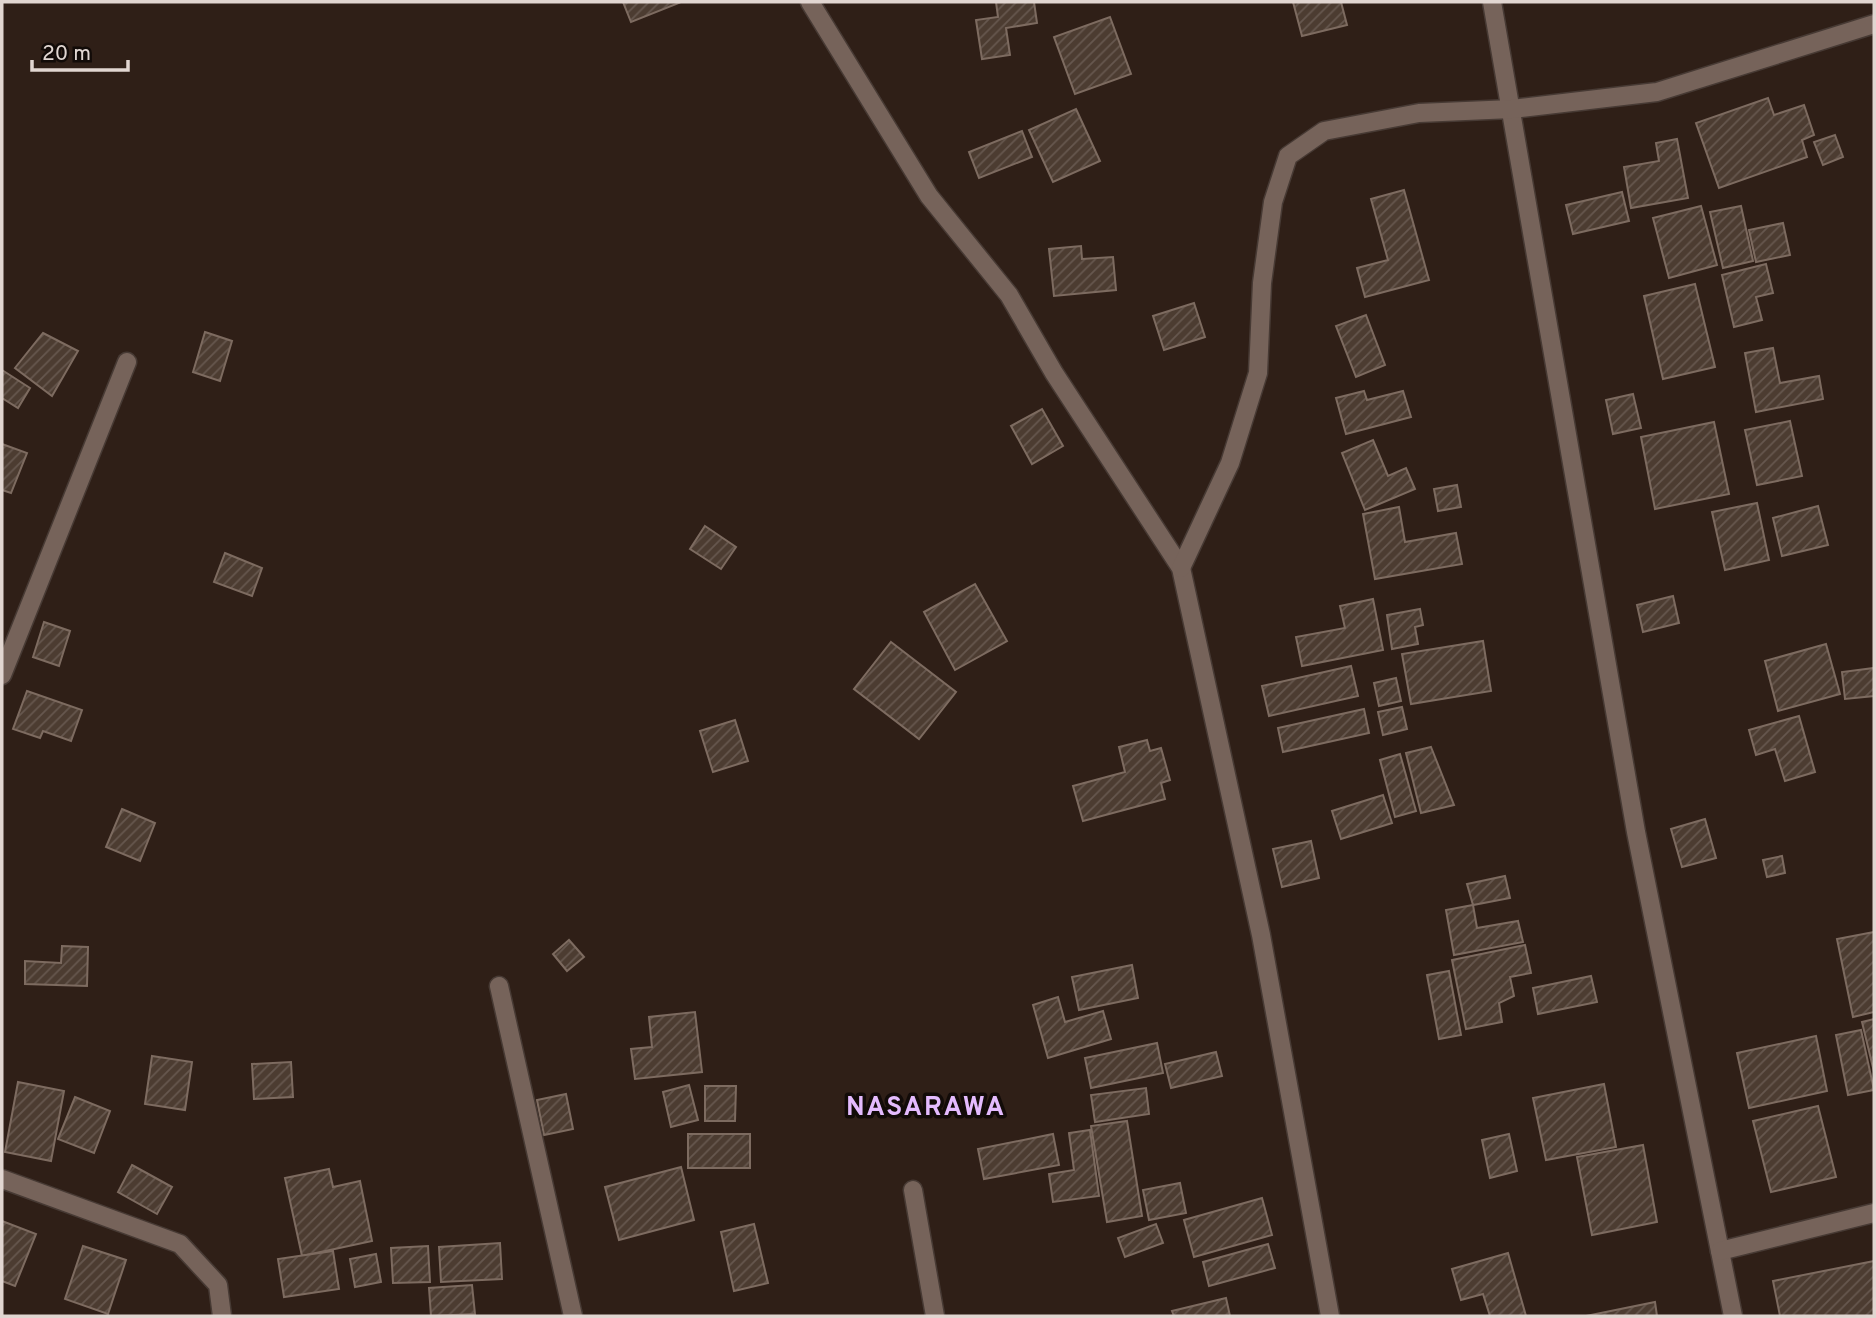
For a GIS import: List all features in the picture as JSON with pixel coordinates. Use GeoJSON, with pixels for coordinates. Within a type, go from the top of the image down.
{"type":"FeatureCollection","features":[{"type":"Feature","properties":{"kind":"street"},"geometry":{"type":"LineString","coordinates":[[810,2],[929,196],[1009,295],[1054,373],[1181,568],[1261,935],[1330,1316]]}},
{"type":"Feature","properties":{"kind":"street"},"geometry":{"type":"LineString","coordinates":[[1492,2],[1636,832],[1733,1316]]}},
{"type":"Feature","properties":{"kind":"street"},"geometry":{"type":"LineString","coordinates":[[1181,568],[1230,463],[1258,373],[1262,284],[1273,202],[1288,156],[1324,131],[1419,113],[1512,109],[1657,92],[1874,24]]}},
{"type":"Feature","properties":{"kind":"street"},"geometry":{"type":"LineString","coordinates":[[2,675],[127,362]]}},
{"type":"Feature","properties":{"kind":"street"},"geometry":{"type":"LineString","coordinates":[[499,986],[573,1316]]}},
{"type":"Feature","properties":{"kind":"street"},"geometry":{"type":"LineString","coordinates":[[2,1179],[180,1244],[218,1285],[222,1316]]}},
{"type":"Feature","properties":{"kind":"street"},"geometry":{"type":"LineString","coordinates":[[914,1190],[935,1316]]}},
{"type":"Feature","properties":{"kind":"street"},"geometry":{"type":"LineString","coordinates":[[1720,1251],[1874,1213]]}},
{"type":"Feature","properties":{"kind":"building"},"geometry":{"type":"Polygon","coordinates":[[[623,2],[678,2],[679,3],[631,22],[623,2]]]}},
{"type":"Feature","properties":{"kind":"building"},"geometry":{"type":"Polygon","coordinates":[[[996,2],[1034,2],[1037,23],[1006,28],[1010,55],[982,59],[976,20],[998,17],[996,2]]]}},
{"type":"Feature","properties":{"kind":"building"},"geometry":{"type":"Polygon","coordinates":[[[1293,2],[1341,2],[1347,25],[1302,36],[1293,2]]]}},
{"type":"Feature","properties":{"kind":"building"},"geometry":{"type":"Polygon","coordinates":[[[1110,17],[1131,74],[1075,94],[1054,37],[1110,17]]]}},
{"type":"Feature","properties":{"kind":"building"},"geometry":{"type":"Polygon","coordinates":[[[1768,98],[1774,115],[1804,105],[1814,135],[1802,140],[1807,157],[1719,188],[1696,123],[1768,98]]]}},
{"type":"Feature","properties":{"kind":"building"},"geometry":{"type":"Polygon","coordinates":[[[1076,109],[1100,161],[1053,182],[1029,130],[1076,109]]]}},
{"type":"Feature","properties":{"kind":"building"},"geometry":{"type":"Polygon","coordinates":[[[1022,131],[1032,157],[979,178],[969,152],[1022,131]]]}},
{"type":"Feature","properties":{"kind":"building"},"geometry":{"type":"Polygon","coordinates":[[[1835,135],[1843,157],[1823,165],[1814,142],[1835,135]]]}},
{"type":"Feature","properties":{"kind":"building"},"geometry":{"type":"Polygon","coordinates":[[[1677,139],[1688,198],[1631,208],[1624,167],[1659,161],[1656,143],[1677,139]]]}},
{"type":"Feature","properties":{"kind":"building"},"geometry":{"type":"Polygon","coordinates":[[[1404,190],[1429,280],[1365,297],[1357,268],[1388,260],[1371,199],[1404,190]]]}},
{"type":"Feature","properties":{"kind":"building"},"geometry":{"type":"Polygon","coordinates":[[[1622,192],[1629,221],[1573,234],[1566,205],[1622,192]]]}},
{"type":"Feature","properties":{"kind":"building"},"geometry":{"type":"Polygon","coordinates":[[[1701,206],[1717,265],[1669,278],[1653,218],[1701,206]]]}},
{"type":"Feature","properties":{"kind":"building"},"geometry":{"type":"Polygon","coordinates":[[[1741,206],[1753,261],[1723,268],[1710,212],[1741,206]]]}},
{"type":"Feature","properties":{"kind":"building"},"geometry":{"type":"Polygon","coordinates":[[[1783,223],[1790,255],[1756,262],[1749,230],[1783,223]]]}},
{"type":"Feature","properties":{"kind":"building"},"geometry":{"type":"Polygon","coordinates":[[[1081,246],[1082,259],[1113,257],[1116,290],[1054,296],[1049,249],[1081,246]]]}},
{"type":"Feature","properties":{"kind":"building"},"geometry":{"type":"Polygon","coordinates":[[[1766,264],[1773,293],[1756,297],[1762,320],[1734,327],[1722,275],[1766,264]]]}},
{"type":"Feature","properties":{"kind":"building"},"geometry":{"type":"Polygon","coordinates":[[[1695,284],[1715,367],[1663,379],[1644,296],[1695,284]]]}},
{"type":"Feature","properties":{"kind":"building"},"geometry":{"type":"Polygon","coordinates":[[[1194,303],[1205,337],[1164,350],[1153,316],[1194,303]]]}},
{"type":"Feature","properties":{"kind":"building"},"geometry":{"type":"Polygon","coordinates":[[[1366,315],[1385,365],[1356,377],[1336,326],[1366,315]]]}},
{"type":"Feature","properties":{"kind":"building"},"geometry":{"type":"Polygon","coordinates":[[[205,332],[232,341],[220,381],[193,372],[205,332]]]}},
{"type":"Feature","properties":{"kind":"building"},"geometry":{"type":"Polygon","coordinates":[[[43,333],[78,351],[52,396],[15,368],[43,333]]]}},
{"type":"Feature","properties":{"kind":"building"},"geometry":{"type":"Polygon","coordinates":[[[1773,348],[1780,383],[1819,376],[1823,399],[1756,412],[1745,353],[1773,348]]]}},
{"type":"Feature","properties":{"kind":"building"},"geometry":{"type":"Polygon","coordinates":[[[2,370],[30,388],[18,408],[2,398],[2,370]]]}},
{"type":"Feature","properties":{"kind":"building"},"geometry":{"type":"Polygon","coordinates":[[[1364,391],[1367,400],[1403,391],[1411,417],[1346,434],[1336,398],[1364,391]]]}},
{"type":"Feature","properties":{"kind":"building"},"geometry":{"type":"Polygon","coordinates":[[[1633,394],[1641,428],[1613,434],[1606,400],[1633,394]]]}},
{"type":"Feature","properties":{"kind":"building"},"geometry":{"type":"Polygon","coordinates":[[[1042,409],[1063,446],[1032,464],[1011,426],[1042,409]]]}},
{"type":"Feature","properties":{"kind":"building"},"geometry":{"type":"Polygon","coordinates":[[[1790,421],[1802,476],[1757,485],[1745,430],[1790,421]]]}},
{"type":"Feature","properties":{"kind":"building"},"geometry":{"type":"Polygon","coordinates":[[[1714,422],[1729,494],[1655,509],[1641,437],[1714,422]]]}},
{"type":"Feature","properties":{"kind":"building"},"geometry":{"type":"Polygon","coordinates":[[[1373,440],[1388,476],[1406,468],[1415,489],[1365,510],[1342,453],[1373,440]]]}},
{"type":"Feature","properties":{"kind":"building"},"geometry":{"type":"Polygon","coordinates":[[[2,444],[27,453],[11,493],[2,490],[2,444]]]}},
{"type":"Feature","properties":{"kind":"building"},"geometry":{"type":"Polygon","coordinates":[[[1457,485],[1461,507],[1438,511],[1434,489],[1457,485]]]}},
{"type":"Feature","properties":{"kind":"building"},"geometry":{"type":"Polygon","coordinates":[[[1757,503],[1769,560],[1725,570],[1712,512],[1757,503]]]}},
{"type":"Feature","properties":{"kind":"building"},"geometry":{"type":"Polygon","coordinates":[[[1818,506],[1828,545],[1782,556],[1773,518],[1818,506]]]}},
{"type":"Feature","properties":{"kind":"building"},"geometry":{"type":"Polygon","coordinates":[[[1399,507],[1405,542],[1456,533],[1462,564],[1375,579],[1363,514],[1399,507]]]}},
{"type":"Feature","properties":{"kind":"building"},"geometry":{"type":"Polygon","coordinates":[[[705,526],[736,547],[721,569],[690,549],[705,526]]]}},
{"type":"Feature","properties":{"kind":"building"},"geometry":{"type":"Polygon","coordinates":[[[225,553],[262,568],[252,596],[214,582],[225,553]]]}},
{"type":"Feature","properties":{"kind":"building"},"geometry":{"type":"Polygon","coordinates":[[[975,584],[1007,641],[955,670],[924,612],[975,584]]]}},
{"type":"Feature","properties":{"kind":"building"},"geometry":{"type":"Polygon","coordinates":[[[1673,596],[1679,623],[1643,632],[1637,605],[1673,596]]]}},
{"type":"Feature","properties":{"kind":"building"},"geometry":{"type":"Polygon","coordinates":[[[1373,599],[1383,650],[1302,666],[1296,637],[1345,628],[1340,606],[1373,599]]]}},
{"type":"Feature","properties":{"kind":"building"},"geometry":{"type":"Polygon","coordinates":[[[1420,609],[1423,625],[1415,627],[1418,644],[1392,649],[1387,615],[1420,609]]]}},
{"type":"Feature","properties":{"kind":"building"},"geometry":{"type":"Polygon","coordinates":[[[44,622],[70,631],[59,666],[33,657],[44,622]]]}},
{"type":"Feature","properties":{"kind":"building"},"geometry":{"type":"Polygon","coordinates":[[[1483,641],[1491,691],[1411,704],[1402,654],[1483,641]]]}},
{"type":"Feature","properties":{"kind":"building"},"geometry":{"type":"Polygon","coordinates":[[[891,642],[956,692],[919,739],[854,689],[891,642]]]}},
{"type":"Feature","properties":{"kind":"building"},"geometry":{"type":"Polygon","coordinates":[[[1826,644],[1840,694],[1778,711],[1765,661],[1826,644]]]}},
{"type":"Feature","properties":{"kind":"building"},"geometry":{"type":"Polygon","coordinates":[[[1351,666],[1358,696],[1269,716],[1262,686],[1351,666]]]}},
{"type":"Feature","properties":{"kind":"building"},"geometry":{"type":"Polygon","coordinates":[[[1874,668],[1874,696],[1845,699],[1842,672],[1874,668]]]}},
{"type":"Feature","properties":{"kind":"building"},"geometry":{"type":"Polygon","coordinates":[[[1396,678],[1401,701],[1379,706],[1374,683],[1396,678]]]}},
{"type":"Feature","properties":{"kind":"building"},"geometry":{"type":"Polygon","coordinates":[[[27,691],[82,710],[71,741],[43,731],[40,738],[13,729],[27,691]]]}},
{"type":"Feature","properties":{"kind":"building"},"geometry":{"type":"Polygon","coordinates":[[[1402,707],[1407,729],[1383,735],[1378,712],[1402,707]]]}},
{"type":"Feature","properties":{"kind":"building"},"geometry":{"type":"Polygon","coordinates":[[[1364,709],[1369,733],[1283,752],[1278,728],[1364,709]]]}},
{"type":"Feature","properties":{"kind":"building"},"geometry":{"type":"Polygon","coordinates":[[[1799,716],[1815,772],[1785,781],[1775,749],[1756,755],[1749,730],[1799,716]]]}},
{"type":"Feature","properties":{"kind":"building"},"geometry":{"type":"Polygon","coordinates":[[[735,720],[748,761],[713,772],[700,731],[735,720]]]}},
{"type":"Feature","properties":{"kind":"building"},"geometry":{"type":"Polygon","coordinates":[[[1147,740],[1150,751],[1161,748],[1170,780],[1161,783],[1165,799],[1083,821],[1073,786],[1125,772],[1119,747],[1147,740]]]}},
{"type":"Feature","properties":{"kind":"building"},"geometry":{"type":"Polygon","coordinates":[[[1431,747],[1454,805],[1421,813],[1406,753],[1431,747]]]}},
{"type":"Feature","properties":{"kind":"building"},"geometry":{"type":"Polygon","coordinates":[[[1400,754],[1416,811],[1395,817],[1380,760],[1400,754]]]}},
{"type":"Feature","properties":{"kind":"building"},"geometry":{"type":"Polygon","coordinates":[[[1383,795],[1392,823],[1341,839],[1332,811],[1383,795]]]}},
{"type":"Feature","properties":{"kind":"building"},"geometry":{"type":"Polygon","coordinates":[[[122,809],[155,823],[140,861],[106,847],[122,809]]]}},
{"type":"Feature","properties":{"kind":"building"},"geometry":{"type":"Polygon","coordinates":[[[1705,819],[1716,858],[1682,867],[1671,829],[1705,819]]]}},
{"type":"Feature","properties":{"kind":"building"},"geometry":{"type":"Polygon","coordinates":[[[1311,841],[1319,878],[1282,887],[1273,849],[1311,841]]]}},
{"type":"Feature","properties":{"kind":"building"},"geometry":{"type":"Polygon","coordinates":[[[1782,856],[1785,873],[1767,877],[1763,860],[1782,856]]]}},
{"type":"Feature","properties":{"kind":"building"},"geometry":{"type":"Polygon","coordinates":[[[1505,876],[1510,898],[1473,905],[1467,884],[1505,876]]]}},
{"type":"Feature","properties":{"kind":"building"},"geometry":{"type":"Polygon","coordinates":[[[1473,905],[1477,928],[1518,921],[1523,942],[1454,955],[1446,910],[1473,905]]]}},
{"type":"Feature","properties":{"kind":"building"},"geometry":{"type":"Polygon","coordinates":[[[1874,932],[1874,1012],[1853,1017],[1837,939],[1874,932]]]}},
{"type":"Feature","properties":{"kind":"building"},"geometry":{"type":"Polygon","coordinates":[[[569,940],[584,957],[567,971],[553,954],[569,940]]]}},
{"type":"Feature","properties":{"kind":"building"},"geometry":{"type":"Polygon","coordinates":[[[1525,945],[1531,973],[1510,977],[1514,996],[1499,1003],[1502,1022],[1466,1029],[1452,960],[1525,945]]]}},
{"type":"Feature","properties":{"kind":"building"},"geometry":{"type":"Polygon","coordinates":[[[62,946],[88,947],[87,986],[25,984],[25,961],[61,963],[62,946]]]}},
{"type":"Feature","properties":{"kind":"building"},"geometry":{"type":"Polygon","coordinates":[[[1132,965],[1138,998],[1079,1010],[1072,977],[1132,965]]]}},
{"type":"Feature","properties":{"kind":"building"},"geometry":{"type":"Polygon","coordinates":[[[1449,971],[1461,1035],[1439,1039],[1427,975],[1449,971]]]}},
{"type":"Feature","properties":{"kind":"building"},"geometry":{"type":"Polygon","coordinates":[[[1591,976],[1597,1002],[1538,1014],[1533,988],[1591,976]]]}},
{"type":"Feature","properties":{"kind":"building"},"geometry":{"type":"Polygon","coordinates":[[[1058,997],[1065,1022],[1103,1011],[1111,1039],[1048,1058],[1033,1005],[1058,997]]]}},
{"type":"Feature","properties":{"kind":"building"},"geometry":{"type":"Polygon","coordinates":[[[695,1012],[702,1072],[635,1079],[631,1049],[652,1047],[649,1017],[695,1012]]]}},
{"type":"Feature","properties":{"kind":"building"},"geometry":{"type":"Polygon","coordinates":[[[1874,1019],[1874,1072],[1862,1022],[1874,1019]]]}},
{"type":"Feature","properties":{"kind":"building"},"geometry":{"type":"Polygon","coordinates":[[[1861,1030],[1874,1090],[1848,1095],[1836,1035],[1861,1030]]]}},
{"type":"Feature","properties":{"kind":"building"},"geometry":{"type":"Polygon","coordinates":[[[1816,1036],[1827,1091],[1749,1108],[1737,1053],[1816,1036]]]}},
{"type":"Feature","properties":{"kind":"building"},"geometry":{"type":"Polygon","coordinates":[[[1157,1043],[1163,1073],[1091,1088],[1085,1058],[1157,1043]]]}},
{"type":"Feature","properties":{"kind":"building"},"geometry":{"type":"Polygon","coordinates":[[[1216,1052],[1222,1076],[1171,1088],[1165,1064],[1216,1052]]]}},
{"type":"Feature","properties":{"kind":"building"},"geometry":{"type":"Polygon","coordinates":[[[152,1056],[192,1062],[185,1110],[145,1104],[152,1056]]]}},
{"type":"Feature","properties":{"kind":"building"},"geometry":{"type":"Polygon","coordinates":[[[291,1062],[293,1097],[254,1099],[252,1064],[291,1062]]]}},
{"type":"Feature","properties":{"kind":"building"},"geometry":{"type":"Polygon","coordinates":[[[18,1082],[64,1091],[51,1161],[5,1152],[18,1082]]]}},
{"type":"Feature","properties":{"kind":"building"},"geometry":{"type":"Polygon","coordinates":[[[1604,1084],[1616,1147],[1546,1160],[1533,1098],[1604,1084]]]}},
{"type":"Feature","properties":{"kind":"building"},"geometry":{"type":"Polygon","coordinates":[[[689,1085],[698,1120],[671,1127],[663,1092],[689,1085]]]}},
{"type":"Feature","properties":{"kind":"building"},"geometry":{"type":"Polygon","coordinates":[[[705,1086],[736,1086],[735,1121],[705,1121],[705,1086]]]}},
{"type":"Feature","properties":{"kind":"building"},"geometry":{"type":"Polygon","coordinates":[[[1146,1088],[1149,1114],[1095,1122],[1091,1095],[1146,1088]]]}},
{"type":"Feature","properties":{"kind":"building"},"geometry":{"type":"Polygon","coordinates":[[[566,1094],[573,1129],[544,1135],[537,1100],[566,1094]]]}},
{"type":"Feature","properties":{"kind":"building"},"geometry":{"type":"Polygon","coordinates":[[[75,1097],[110,1111],[94,1153],[58,1139],[75,1097]]]}},
{"type":"Feature","properties":{"kind":"building"},"geometry":{"type":"Polygon","coordinates":[[[1818,1106],[1836,1177],[1771,1192],[1753,1121],[1818,1106]]]}},
{"type":"Feature","properties":{"kind":"building"},"geometry":{"type":"Polygon","coordinates":[[[1127,1121],[1142,1216],[1107,1222],[1091,1126],[1127,1121]]]}},
{"type":"Feature","properties":{"kind":"building"},"geometry":{"type":"Polygon","coordinates":[[[1090,1130],[1099,1196],[1053,1202],[1049,1174],[1074,1170],[1069,1133],[1090,1130]]]}},
{"type":"Feature","properties":{"kind":"building"},"geometry":{"type":"Polygon","coordinates":[[[688,1134],[750,1134],[750,1168],[688,1168],[688,1134]]]}},
{"type":"Feature","properties":{"kind":"building"},"geometry":{"type":"Polygon","coordinates":[[[1053,1134],[1059,1165],[984,1179],[978,1149],[1053,1134]]]}},
{"type":"Feature","properties":{"kind":"building"},"geometry":{"type":"Polygon","coordinates":[[[1509,1134],[1517,1171],[1490,1178],[1482,1140],[1509,1134]]]}},
{"type":"Feature","properties":{"kind":"building"},"geometry":{"type":"Polygon","coordinates":[[[1643,1145],[1657,1222],[1592,1235],[1577,1157],[1643,1145]]]}},
{"type":"Feature","properties":{"kind":"building"},"geometry":{"type":"Polygon","coordinates":[[[132,1165],[172,1187],[157,1214],[118,1192],[132,1165]]]}},
{"type":"Feature","properties":{"kind":"building"},"geometry":{"type":"Polygon","coordinates":[[[681,1167],[694,1220],[619,1240],[605,1187],[681,1167]]]}},
{"type":"Feature","properties":{"kind":"building"},"geometry":{"type":"Polygon","coordinates":[[[329,1169],[333,1187],[360,1181],[372,1241],[302,1256],[285,1178],[329,1169]]]}},
{"type":"Feature","properties":{"kind":"building"},"geometry":{"type":"Polygon","coordinates":[[[1180,1183],[1186,1213],[1149,1220],[1143,1190],[1180,1183]]]}},
{"type":"Feature","properties":{"kind":"building"},"geometry":{"type":"Polygon","coordinates":[[[1262,1198],[1272,1235],[1194,1257],[1184,1220],[1262,1198]]]}},
{"type":"Feature","properties":{"kind":"building"},"geometry":{"type":"Polygon","coordinates":[[[2,1221],[36,1234],[15,1286],[2,1281],[2,1221]]]}},
{"type":"Feature","properties":{"kind":"building"},"geometry":{"type":"Polygon","coordinates":[[[754,1224],[768,1283],[734,1291],[721,1232],[754,1224]]]}},
{"type":"Feature","properties":{"kind":"building"},"geometry":{"type":"Polygon","coordinates":[[[1156,1224],[1163,1243],[1125,1257],[1118,1238],[1156,1224]]]}},
{"type":"Feature","properties":{"kind":"building"},"geometry":{"type":"Polygon","coordinates":[[[500,1243],[502,1279],[441,1282],[439,1247],[500,1243]]]}},
{"type":"Feature","properties":{"kind":"building"},"geometry":{"type":"Polygon","coordinates":[[[1268,1244],[1275,1268],[1209,1286],[1203,1262],[1268,1244]]]}},
{"type":"Feature","properties":{"kind":"building"},"geometry":{"type":"Polygon","coordinates":[[[83,1246],[126,1260],[108,1314],[65,1299],[83,1246]]]}},
{"type":"Feature","properties":{"kind":"building"},"geometry":{"type":"Polygon","coordinates":[[[428,1246],[430,1282],[393,1283],[391,1248],[428,1246]]]}},
{"type":"Feature","properties":{"kind":"building"},"geometry":{"type":"Polygon","coordinates":[[[333,1251],[339,1289],[284,1297],[278,1259],[333,1251]]]}},
{"type":"Feature","properties":{"kind":"building"},"geometry":{"type":"Polygon","coordinates":[[[1508,1253],[1526,1316],[1490,1316],[1483,1294],[1461,1300],[1452,1269],[1508,1253]]]}},
{"type":"Feature","properties":{"kind":"building"},"geometry":{"type":"Polygon","coordinates":[[[376,1254],[381,1282],[355,1287],[350,1259],[376,1254]]]}},
{"type":"Feature","properties":{"kind":"building"},"geometry":{"type":"Polygon","coordinates":[[[1874,1261],[1874,1316],[1780,1316],[1773,1281],[1874,1261]]]}},
{"type":"Feature","properties":{"kind":"building"},"geometry":{"type":"Polygon","coordinates":[[[472,1285],[475,1314],[431,1316],[429,1288],[472,1285]]]}},
{"type":"Feature","properties":{"kind":"building"},"geometry":{"type":"Polygon","coordinates":[[[1226,1298],[1230,1316],[1174,1316],[1172,1311],[1226,1298]]]}},
{"type":"Feature","properties":{"kind":"building"},"geometry":{"type":"Polygon","coordinates":[[[1655,1302],[1657,1316],[1586,1316],[1655,1302]]]}},
{"type":"Feature","properties":{"kind":"district","name":"NASARAWA"},"geometry":{"type":"Point","coordinates":[926,1106]}}]}
